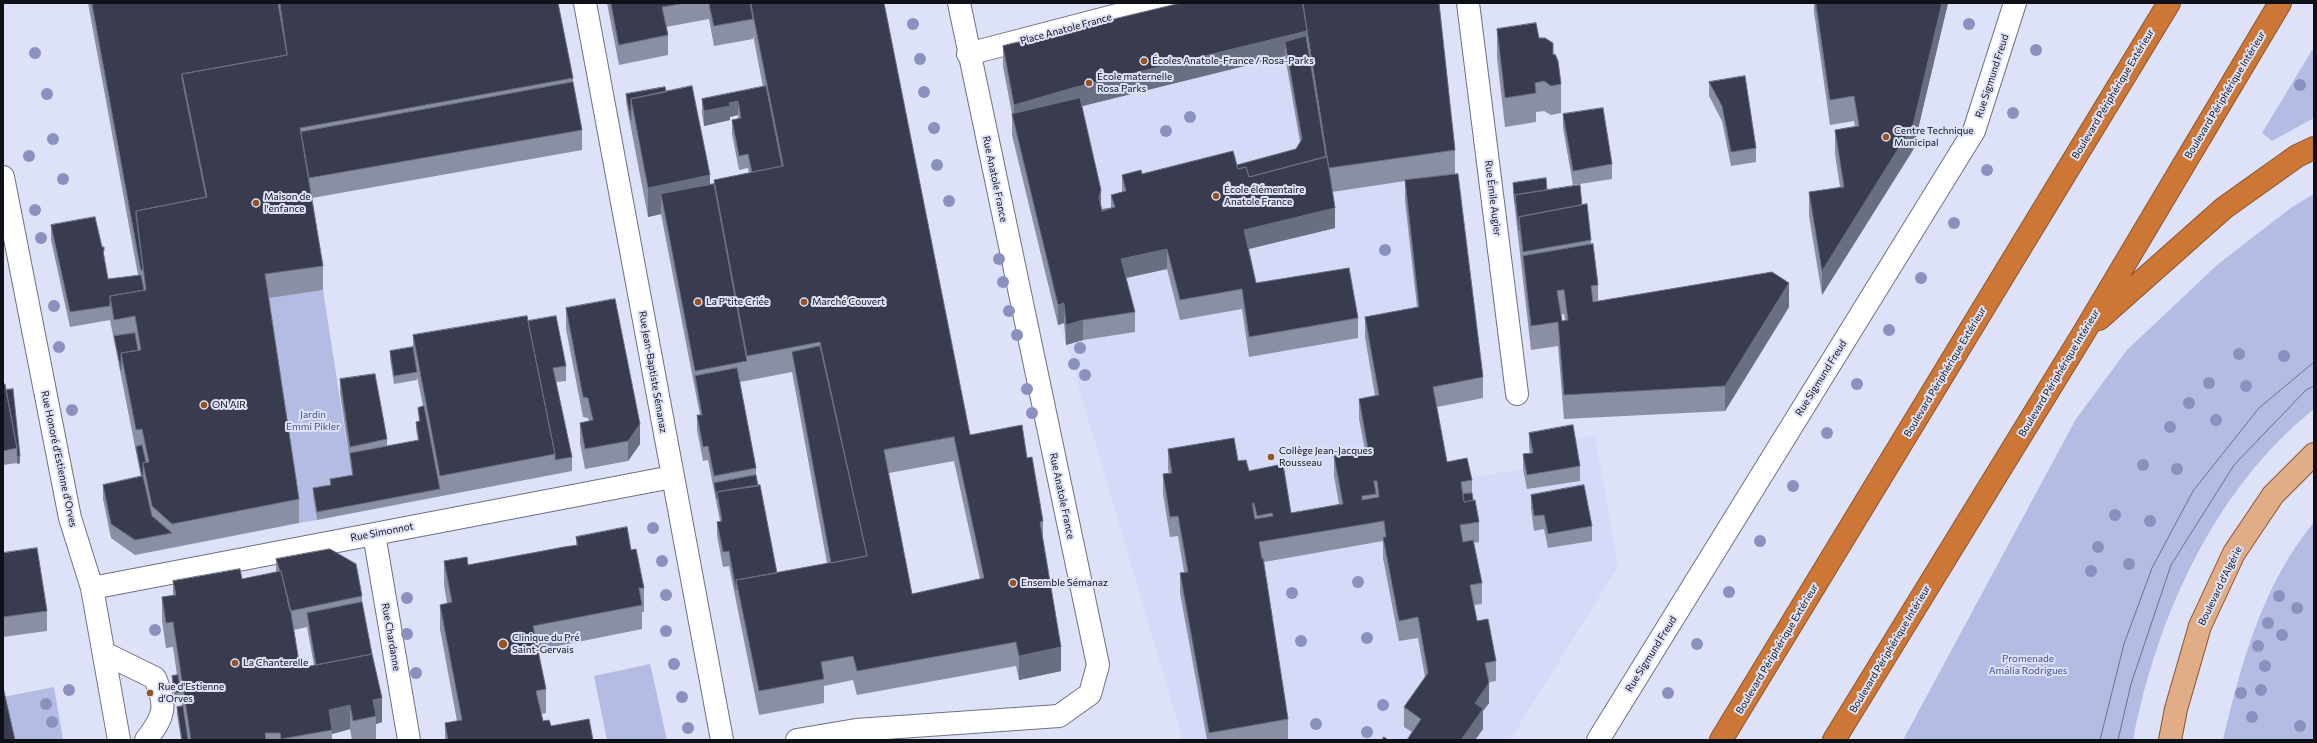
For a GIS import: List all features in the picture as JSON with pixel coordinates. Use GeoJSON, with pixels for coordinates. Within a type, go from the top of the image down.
{"type":"FeatureCollection","features":[{"type":"Feature","properties":{"kind":"highway","name":"Boulevard Périphérique Extérieur"},"geometry":{"type":"LineString","coordinates":[[1721,740],[2168,3]]}},
{"type":"Feature","properties":{"kind":"highway","name":"Boulevard Périphérique Intérieur"},"geometry":{"type":"LineString","coordinates":[[1834,740],[2083,334],[2280,3]]}},
{"type":"Feature","properties":{"kind":"highway"},"geometry":{"type":"LineString","coordinates":[[2083,334],[2224,208],[2297,156],[2314,148]]}},
{"type":"Feature","properties":{"kind":"main road","name":"Boulevard d'Algérie"},"geometry":{"type":"LineString","coordinates":[[2170,740],[2176,709],[2200,626],[2234,553],[2273,495],[2314,454]]}},
{"type":"Feature","properties":{"kind":"street","name":"Rue Jean-Baptiste Sémanaz"},"geometry":{"type":"LineString","coordinates":[[585,3],[722,740]]}},
{"type":"Feature","properties":{"kind":"street","name":"Rue Anatole France"},"geometry":{"type":"LineString","coordinates":[[797,740],[856,730],[1059,716],[1090,694],[1098,665],[968,54],[959,3]]}},
{"type":"Feature","properties":{"kind":"street","name":"Place Anatole France"},"geometry":{"type":"LineString","coordinates":[[968,54],[1163,3]]}},
{"type":"Feature","properties":{"kind":"street","name":"Rue Émile Augier"},"geometry":{"type":"LineString","coordinates":[[1468,3],[1517,394]]}},
{"type":"Feature","properties":{"kind":"street","name":"Rue Sigmund Freud"},"geometry":{"type":"LineString","coordinates":[[1598,740],[1974,131],[2015,3]]}},
{"type":"Feature","properties":{"kind":"street","name":"Rue Honoré d'Estienne d'Orves"},"geometry":{"type":"LineString","coordinates":[[3,177],[70,518],[92,588],[119,740]]}},
{"type":"Feature","properties":{"kind":"street","name":"Rue Simonnot"},"geometry":{"type":"LineString","coordinates":[[92,588],[672,477]]}},
{"type":"Feature","properties":{"kind":"street","name":"Rue Chardanne"},"geometry":{"type":"LineString","coordinates":[[374,534],[409,740]]}},
{"type":"Feature","properties":{"kind":"street"},"geometry":{"type":"LineString","coordinates":[[104,653],[155,678],[163,697],[160,722],[146,740]]}},
{"type":"Feature","properties":{"kind":"shaded area","name":"Collège Jean-Jacques Rousseau"},"geometry":{"type":"Polygon","coordinates":[[[1264,3],[1455,174],[1483,398],[1433,407],[1447,482],[1533,467],[1573,439],[1595,436],[1618,567],[1510,740],[1183,740],[1079,388],[1074,364],[1058,325],[1012,135],[1043,127],[1264,3]]]}},
{"type":"Feature","properties":{"kind":"green space"},"geometry":{"type":"Polygon","coordinates":[[[2314,47],[2314,118],[2272,141],[2262,133],[2314,47]]]}},
{"type":"Feature","properties":{"kind":"green space","name":"Promenade Amália Rodrigues"},"geometry":{"type":"Polygon","coordinates":[[[2314,194],[2314,409],[2278,441],[2247,477],[2219,516],[2195,558],[2174,602],[2157,648],[2133,740],[1903,740],[2076,419],[2127,350],[2217,265],[2292,207],[2314,194]]]}},
{"type":"Feature","properties":{"kind":"green space","name":"Jardin Emmi Pikler"},"geometry":{"type":"Polygon","coordinates":[[[323,290],[353,483],[313,496],[317,520],[299,523],[265,297],[323,290]]]}},
{"type":"Feature","properties":{"kind":"green space"},"geometry":{"type":"Polygon","coordinates":[[[2314,522],[2314,740],[2223,740],[2246,654],[2256,625],[2281,571],[2296,546],[2314,522]]]}},
{"type":"Feature","properties":{"kind":"green space"},"geometry":{"type":"Polygon","coordinates":[[[650,664],[667,740],[607,740],[594,676],[650,664]]]}},
{"type":"Feature","properties":{"kind":"green space"},"geometry":{"type":"Polygon","coordinates":[[[54,687],[63,740],[9,740],[3,697],[54,687]]]}},
{"type":"Feature","properties":{"kind":"building"},"geometry":{"type":"Polygon","coordinates":[[[92,3],[278,3],[287,55],[182,74],[206,197],[136,211],[143,270],[141,270],[92,3]]]}},
{"type":"Feature","properties":{"kind":"building"},"geometry":{"type":"Polygon","coordinates":[[[280,3],[558,3],[573,78],[300,128],[323,266],[265,274],[299,499],[172,524],[152,506],[143,463],[149,462],[142,429],[136,430],[121,353],[141,350],[135,316],[114,320],[110,296],[146,290],[136,211],[207,197],[182,74],[287,55],[280,3]]]}},
{"type":"Feature","properties":{"kind":"building"},"geometry":{"type":"Polygon","coordinates":[[[611,3],[686,3],[662,7],[668,35],[619,45],[611,3]]]}},
{"type":"Feature","properties":{"kind":"building"},"geometry":{"type":"Polygon","coordinates":[[[709,3],[750,3],[753,19],[714,26],[709,3]]]}},
{"type":"Feature","properties":{"kind":"building"},"geometry":{"type":"Polygon","coordinates":[[[751,3],[884,3],[970,435],[1022,425],[1027,458],[1032,457],[1043,521],[1040,522],[1061,647],[1019,656],[1016,642],[857,671],[853,656],[821,662],[824,679],[759,691],[736,580],[867,556],[820,342],[747,356],[714,180],[783,166],[751,3]],[[954,437],[884,450],[912,594],[984,578],[954,437]]]}},
{"type":"Feature","properties":{"kind":"building","name":"Écoles Anatole-France / Rosa-Parks"},"geometry":{"type":"Polygon","coordinates":[[[1181,3],[1303,3],[1307,31],[1076,87],[1014,105],[1003,46],[1181,3]]]}},
{"type":"Feature","properties":{"kind":"building"},"geometry":{"type":"Polygon","coordinates":[[[1303,3],[1439,3],[1455,150],[1329,168],[1303,3]]]}},
{"type":"Feature","properties":{"kind":"building","name":"Centre Technique Municipal"},"geometry":{"type":"Polygon","coordinates":[[[1816,3],[1942,3],[1913,125],[1822,271],[1809,192],[1844,187],[1835,130],[1859,126],[1854,96],[1830,100],[1816,3]]]}},
{"type":"Feature","properties":{"kind":"building"},"geometry":{"type":"Polygon","coordinates":[[[1536,23],[1539,38],[1545,38],[1553,43],[1553,55],[1555,54],[1558,61],[1561,84],[1551,86],[1544,81],[1535,83],[1536,93],[1505,98],[1497,29],[1536,23]]]}},
{"type":"Feature","properties":{"kind":"building"},"geometry":{"type":"Polygon","coordinates":[[[1306,36],[1326,157],[1249,177],[1246,167],[1238,169],[1237,165],[1296,149],[1302,139],[1285,42],[1306,36]]]}},
{"type":"Feature","properties":{"kind":"building"},"geometry":{"type":"Polygon","coordinates":[[[1745,76],[1756,148],[1731,152],[1722,106],[1709,82],[1745,76]]]}},
{"type":"Feature","properties":{"kind":"building"},"geometry":{"type":"Polygon","coordinates":[[[573,82],[582,130],[309,178],[301,132],[573,82]]]}},
{"type":"Feature","properties":{"kind":"building"},"geometry":{"type":"Polygon","coordinates":[[[692,86],[710,175],[648,188],[631,99],[692,86]]]}},
{"type":"Feature","properties":{"kind":"building"},"geometry":{"type":"Polygon","coordinates":[[[766,86],[782,166],[752,172],[748,154],[739,156],[732,120],[741,118],[738,101],[729,103],[730,106],[704,111],[702,99],[766,86]]]}},
{"type":"Feature","properties":{"kind":"building"},"geometry":{"type":"Polygon","coordinates":[[[665,87],[666,92],[631,99],[631,120],[626,94],[665,87]]]}},
{"type":"Feature","properties":{"kind":"building"},"geometry":{"type":"Polygon","coordinates":[[[1080,98],[1101,190],[1099,198],[1102,211],[1115,207],[1111,195],[1126,191],[1122,175],[1141,170],[1142,174],[1233,151],[1238,169],[1246,167],[1249,177],[1327,156],[1335,208],[1244,230],[1256,283],[1349,268],[1358,318],[1249,337],[1242,289],[1180,300],[1167,249],[1121,259],[1135,312],[1083,320],[1066,325],[1064,303],[1058,305],[1012,114],[1080,98]]]}},
{"type":"Feature","properties":{"kind":"building"},"geometry":{"type":"Polygon","coordinates":[[[1603,108],[1612,164],[1573,171],[1563,114],[1603,108]]]}},
{"type":"Feature","properties":{"kind":"building"},"geometry":{"type":"Polygon","coordinates":[[[1458,174],[1483,377],[1433,387],[1447,462],[1467,458],[1472,480],[1461,482],[1464,502],[1475,500],[1479,522],[1460,525],[1463,542],[1473,540],[1482,583],[1470,585],[1477,621],[1488,619],[1496,661],[1485,663],[1489,683],[1475,703],[1483,709],[1461,740],[1407,740],[1421,719],[1404,707],[1428,673],[1418,617],[1399,621],[1383,537],[1386,537],[1384,521],[1259,542],[1262,559],[1263,558],[1288,719],[1209,733],[1180,573],[1188,572],[1178,516],[1170,517],[1163,474],[1172,473],[1168,449],[1234,438],[1238,461],[1246,460],[1249,471],[1283,464],[1291,513],[1343,504],[1334,456],[1368,449],[1359,399],[1379,395],[1365,317],[1419,307],[1405,180],[1458,174]],[[1374,481],[1376,494],[1362,496],[1362,500],[1379,497],[1377,481],[1374,481]],[[1254,503],[1252,504],[1255,519],[1273,516],[1272,513],[1257,516],[1254,503]]]}},
{"type":"Feature","properties":{"kind":"building"},"geometry":{"type":"Polygon","coordinates":[[[1546,178],[1547,190],[1515,195],[1515,202],[1513,183],[1546,178]]]}},
{"type":"Feature","properties":{"kind":"building"},"geometry":{"type":"Polygon","coordinates":[[[714,184],[747,361],[695,371],[661,194],[714,184]]]}},
{"type":"Feature","properties":{"kind":"building"},"geometry":{"type":"Polygon","coordinates":[[[1580,185],[1582,205],[1519,217],[1519,231],[1515,195],[1580,185]]]}},
{"type":"Feature","properties":{"kind":"building"},"geometry":{"type":"Polygon","coordinates":[[[1587,204],[1591,240],[1523,252],[1519,217],[1587,204]]]}},
{"type":"Feature","properties":{"kind":"building"},"geometry":{"type":"Polygon","coordinates":[[[95,217],[102,247],[104,247],[103,251],[108,279],[141,275],[144,290],[110,296],[110,306],[70,312],[51,225],[95,217]]]}},
{"type":"Feature","properties":{"kind":"building"},"geometry":{"type":"Polygon","coordinates":[[[1593,244],[1598,285],[1591,286],[1593,302],[1772,272],[1789,283],[1725,386],[1564,395],[1558,322],[1531,326],[1523,256],[1593,244]],[[1564,290],[1557,291],[1562,321],[1568,320],[1564,290]]]}},
{"type":"Feature","properties":{"kind":"building"},"geometry":{"type":"Polygon","coordinates":[[[615,299],[640,424],[628,441],[585,449],[580,423],[593,420],[588,398],[583,397],[566,308],[615,299]]]}},
{"type":"Feature","properties":{"kind":"building"},"geometry":{"type":"Polygon","coordinates":[[[527,316],[555,454],[440,476],[413,335],[527,316]]]}},
{"type":"Feature","properties":{"kind":"building"},"geometry":{"type":"Polygon","coordinates":[[[556,316],[566,366],[553,368],[572,457],[555,460],[528,321],[556,316]]]}},
{"type":"Feature","properties":{"kind":"building"},"geometry":{"type":"Polygon","coordinates":[[[135,333],[138,350],[121,353],[121,370],[114,336],[135,333]]]}},
{"type":"Feature","properties":{"kind":"building"},"geometry":{"type":"Polygon","coordinates":[[[820,346],[867,556],[831,563],[792,352],[820,346]]]}},
{"type":"Feature","properties":{"kind":"building"},"geometry":{"type":"Polygon","coordinates":[[[413,347],[417,372],[394,376],[390,351],[413,347]]]}},
{"type":"Feature","properties":{"kind":"building"},"geometry":{"type":"Polygon","coordinates":[[[737,368],[756,468],[714,476],[708,446],[703,447],[697,415],[702,415],[695,376],[737,368]]]}},
{"type":"Feature","properties":{"kind":"building"},"geometry":{"type":"Polygon","coordinates":[[[375,374],[387,439],[350,447],[340,379],[375,374]]]}},
{"type":"Feature","properties":{"kind":"building"},"geometry":{"type":"Polygon","coordinates":[[[3,384],[5,384],[17,448],[3,451],[3,384]]]}},
{"type":"Feature","properties":{"kind":"building"},"geometry":{"type":"Polygon","coordinates":[[[13,389],[20,456],[17,456],[17,448],[6,390],[13,389]]]}},
{"type":"Feature","properties":{"kind":"building"},"geometry":{"type":"Polygon","coordinates":[[[424,406],[440,489],[317,512],[313,488],[331,485],[330,479],[353,475],[350,453],[419,440],[416,422],[420,421],[418,408],[424,406]]]}},
{"type":"Feature","properties":{"kind":"building"},"geometry":{"type":"Polygon","coordinates":[[[1573,425],[1580,466],[1527,475],[1523,454],[1533,453],[1529,433],[1573,425]]]}},
{"type":"Feature","properties":{"kind":"building"},"geometry":{"type":"Polygon","coordinates":[[[142,445],[146,462],[143,463],[142,477],[136,447],[142,445]]]}},
{"type":"Feature","properties":{"kind":"building"},"geometry":{"type":"Polygon","coordinates":[[[756,475],[758,486],[717,492],[717,499],[714,483],[756,475]]]}},
{"type":"Feature","properties":{"kind":"building"},"geometry":{"type":"Polygon","coordinates":[[[143,476],[152,516],[172,533],[135,540],[111,524],[103,485],[143,476]]]}},
{"type":"Feature","properties":{"kind":"building"},"geometry":{"type":"Polygon","coordinates":[[[760,485],[777,573],[736,580],[736,590],[729,551],[723,552],[717,522],[722,521],[717,492],[760,485]]]}},
{"type":"Feature","properties":{"kind":"building"},"geometry":{"type":"Polygon","coordinates":[[[1584,485],[1592,526],[1548,534],[1544,515],[1534,516],[1531,495],[1584,485]]]}},
{"type":"Feature","properties":{"kind":"building"},"geometry":{"type":"Polygon","coordinates":[[[1472,493],[1473,500],[1464,502],[1463,494],[1472,493]]]}},
{"type":"Feature","properties":{"kind":"building","name":"Clinique du Pré Saint-Gervais"},"geometry":{"type":"Polygon","coordinates":[[[627,527],[631,550],[636,549],[644,588],[639,588],[642,605],[533,626],[546,689],[536,691],[543,721],[549,720],[551,726],[589,719],[593,740],[448,740],[445,723],[462,720],[440,605],[452,602],[444,561],[467,557],[468,565],[578,545],[576,537],[627,527]]]}},
{"type":"Feature","properties":{"kind":"building"},"geometry":{"type":"Polygon","coordinates":[[[37,548],[47,611],[3,617],[3,553],[37,548]]]}},
{"type":"Feature","properties":{"kind":"building"},"geometry":{"type":"Polygon","coordinates":[[[330,549],[356,564],[362,596],[290,611],[281,571],[276,559],[330,549]]]}},
{"type":"Feature","properties":{"kind":"building","name":"La Chanterelle"},"geometry":{"type":"Polygon","coordinates":[[[240,569],[242,579],[281,571],[290,607],[300,668],[372,654],[382,698],[373,700],[376,716],[353,721],[350,705],[329,710],[332,730],[281,739],[280,733],[265,733],[266,740],[191,740],[173,622],[166,623],[162,597],[176,595],[173,581],[240,569]]]}},
{"type":"Feature","properties":{"kind":"building"},"geometry":{"type":"Polygon","coordinates":[[[362,602],[372,654],[316,665],[307,613],[362,602]]]}},
{"type":"Feature","properties":{"kind":"building"},"geometry":{"type":"Polygon","coordinates":[[[178,675],[181,692],[175,693],[172,676],[178,675]]]}},
{"type":"Feature","properties":{"kind":"building"},"geometry":{"type":"Polygon","coordinates":[[[3,687],[15,740],[3,740],[3,687]]]}},
{"type":"Feature","properties":{"kind":"building"},"geometry":{"type":"Polygon","coordinates":[[[183,706],[188,740],[182,740],[177,707],[183,706]]]}},
{"type":"Feature","properties":{"kind":"tram line"},"geometry":{"type":"LineString","coordinates":[[2100,740],[2124,644],[2152,568],[2193,491],[2259,408],[2314,362]]}},
{"type":"Feature","properties":{"kind":"tram line"},"geometry":{"type":"LineString","coordinates":[[2118,740],[2131,684],[2171,565],[2234,465],[2306,390],[2314,386]]}},
{"type":"Feature","properties":{"kind":"place","name":"Écoles Anatole-France / Rosa-Parks"},"geometry":{"type":"Point","coordinates":[1144,61]}},
{"type":"Feature","properties":{"kind":"place","name":"École maternelle Rosa Parks"},"geometry":{"type":"Point","coordinates":[1089,83]}},
{"type":"Feature","properties":{"kind":"place","name":"Centre Technique Municipal"},"geometry":{"type":"Point","coordinates":[1886,137]}},
{"type":"Feature","properties":{"kind":"place","name":"École élémentaire Anatole France"},"geometry":{"type":"Point","coordinates":[1216,196]}},
{"type":"Feature","properties":{"kind":"place","name":"Maison de l'enfance"},"geometry":{"type":"Point","coordinates":[256,203]}},
{"type":"Feature","properties":{"kind":"place","name":"La P'tite Criée"},"geometry":{"type":"Point","coordinates":[698,302]}},
{"type":"Feature","properties":{"kind":"place","name":"Marché Couvert"},"geometry":{"type":"Point","coordinates":[804,302]}},
{"type":"Feature","properties":{"kind":"place","name":"ON AIR"},"geometry":{"type":"Point","coordinates":[204,405]}},
{"type":"Feature","properties":{"kind":"place","name":"Collège Jean-Jacques Rousseau"},"geometry":{"type":"Point","coordinates":[1271,457]}},
{"type":"Feature","properties":{"kind":"place","name":"Ensemble Sémanaz"},"geometry":{"type":"Point","coordinates":[1013,583]}},
{"type":"Feature","properties":{"kind":"place","name":"Clinique du Pré Saint-Gervais"},"geometry":{"type":"Point","coordinates":[503,644]}},
{"type":"Feature","properties":{"kind":"place","name":"La Chanterelle"},"geometry":{"type":"Point","coordinates":[235,663]}},
{"type":"Feature","properties":{"kind":"place","name":"Rue d'Estienne d'Orves"},"geometry":{"type":"Point","coordinates":[150,693]}}]}
